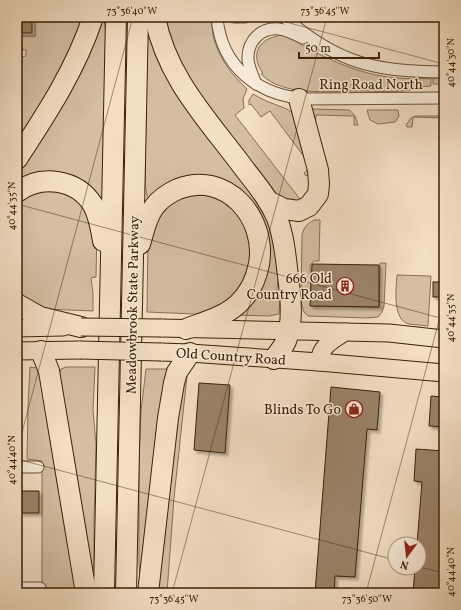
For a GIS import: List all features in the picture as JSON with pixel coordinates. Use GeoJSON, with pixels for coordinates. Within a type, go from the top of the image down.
{"type":"FeatureCollection","features":[{"type":"Feature","properties":{"kind":"highway"},"geometry":{"type":"LineString","coordinates":[[17,159],[66,80],[82,47],[93,17]]}},
{"type":"Feature","properties":{"kind":"highway","name":"Meadowbrook State Parkway"},"geometry":{"type":"LineString","coordinates":[[104,593],[116,17]]}},
{"type":"Feature","properties":{"kind":"highway","name":"Meadowbrook State Parkway"},"geometry":{"type":"LineString","coordinates":[[126,593],[138,17]]}},
{"type":"Feature","properties":{"kind":"highway"},"geometry":{"type":"LineString","coordinates":[[155,17],[166,57],[176,77],[268,200],[280,227],[284,246],[290,297],[289,331],[283,346],[274,359]]}},
{"type":"Feature","properties":{"kind":"highway"},"geometry":{"type":"LineString","coordinates":[[268,200],[284,209],[299,211],[306,209],[318,194],[318,170],[299,99]]}},
{"type":"Feature","properties":{"kind":"highway"},"geometry":{"type":"LineString","coordinates":[[17,192],[33,183],[53,181],[66,184],[84,194],[93,206],[98,217],[110,276]]}},
{"type":"Feature","properties":{"kind":"highway"},"geometry":{"type":"LineString","coordinates":[[133,271],[148,217],[158,202],[168,194],[187,186],[202,185],[222,190],[240,202],[253,221],[260,239],[260,259],[255,280],[248,294],[233,308],[217,317],[186,329]]}},
{"type":"Feature","properties":{"kind":"highway"},"geometry":{"type":"LineString","coordinates":[[17,304],[40,316],[81,327]]}},
{"type":"Feature","properties":{"kind":"highway"},"geometry":{"type":"LineString","coordinates":[[41,351],[49,371],[86,593]]}},
{"type":"Feature","properties":{"kind":"highway"},"geometry":{"type":"LineString","coordinates":[[148,593],[168,418],[174,383],[177,372],[190,353]]}},
{"type":"Feature","properties":{"kind":"main road","name":"Old Country Road"},"geometry":{"type":"LineString","coordinates":[[17,328],[81,327],[345,332],[395,334],[444,339]]}},
{"type":"Feature","properties":{"kind":"main road"},"geometry":{"type":"LineString","coordinates":[[319,362],[324,347],[345,332]]}},
{"type":"Feature","properties":{"kind":"main road","name":"Old Country Road"},"geometry":{"type":"LineString","coordinates":[[17,351],[80,350],[190,353],[444,373]]}},
{"type":"Feature","properties":{"kind":"street","name":"Ring Road North"},"geometry":{"type":"LineString","coordinates":[[217,17],[221,40],[229,57],[241,72],[256,84],[275,94],[299,99],[429,98],[444,100]]}},
{"type":"Feature","properties":{"kind":"street"},"geometry":{"type":"LineString","coordinates":[[234,17],[245,17]]}},
{"type":"Feature","properties":{"kind":"street"},"geometry":{"type":"LineString","coordinates":[[284,17],[322,46]]}},
{"type":"Feature","properties":{"kind":"street"},"geometry":{"type":"LineString","coordinates":[[256,84],[249,65],[248,53],[251,43],[262,31],[268,29],[280,29],[322,46]]}},
{"type":"Feature","properties":{"kind":"street","name":"Ring Road North"},"geometry":{"type":"LineString","coordinates":[[322,46],[350,59],[379,68],[405,71],[444,72]]}},
{"type":"Feature","properties":{"kind":"street"},"geometry":{"type":"LineString","coordinates":[[17,467],[38,467]]}},
{"type":"Feature","properties":{"kind":"street"},"geometry":{"type":"LineString","coordinates":[[17,588],[40,588]]}},
{"type":"Feature","properties":{"kind":"shaded area"},"geometry":{"type":"Polygon","coordinates":[[[35,17],[88,17],[17,150],[17,97],[19,97],[19,83],[17,83],[17,58],[26,56],[26,50],[17,49],[17,36],[35,36],[35,17]]]}},
{"type":"Feature","properties":{"kind":"shaded area"},"geometry":{"type":"Polygon","coordinates":[[[98,17],[104,17],[107,46],[104,204],[82,187],[17,188],[17,168],[98,17]]]}},
{"type":"Feature","properties":{"kind":"shaded area"},"geometry":{"type":"Polygon","coordinates":[[[159,17],[212,17],[213,36],[221,56],[232,73],[247,89],[243,99],[244,108],[235,115],[303,203],[285,207],[199,103],[159,17]]]}},
{"type":"Feature","properties":{"kind":"shaded area"},"geometry":{"type":"Polygon","coordinates":[[[150,31],[209,132],[273,226],[280,266],[276,296],[280,296],[279,314],[269,316],[234,315],[259,284],[271,249],[265,249],[224,188],[148,201],[145,185],[147,32],[150,31]]]}},
{"type":"Feature","properties":{"kind":"shaded area"},"geometry":{"type":"Polygon","coordinates":[[[278,33],[289,37],[314,52],[357,70],[387,77],[431,79],[431,86],[404,91],[320,92],[281,86],[270,81],[261,74],[263,73],[257,60],[258,49],[261,45],[265,41],[278,36],[278,33]]]}},
{"type":"Feature","properties":{"kind":"shaded area"},"geometry":{"type":"Polygon","coordinates":[[[433,78],[444,78],[444,84],[433,84],[433,78]]]}},
{"type":"Feature","properties":{"kind":"shaded area"},"geometry":{"type":"Polygon","coordinates":[[[253,94],[287,109],[295,115],[305,139],[316,185],[315,187],[311,184],[314,182],[309,174],[306,176],[304,173],[311,166],[270,111],[261,117],[251,104],[249,105],[249,100],[253,94]]]}},
{"type":"Feature","properties":{"kind":"shaded area"},"geometry":{"type":"Polygon","coordinates":[[[313,109],[349,110],[355,116],[358,125],[354,125],[354,116],[316,115],[315,134],[309,112],[313,109]]]}},
{"type":"Feature","properties":{"kind":"shaded area"},"geometry":{"type":"Polygon","coordinates":[[[367,110],[398,110],[399,116],[395,122],[378,124],[370,120],[367,110]]]}},
{"type":"Feature","properties":{"kind":"shaded area"},"geometry":{"type":"Polygon","coordinates":[[[415,116],[444,116],[444,118],[414,117],[412,127],[407,127],[406,125],[411,118],[415,116]]]}},
{"type":"Feature","properties":{"kind":"shaded area"},"geometry":{"type":"Polygon","coordinates":[[[57,188],[77,198],[97,231],[96,277],[91,278],[93,311],[45,309],[17,300],[17,202],[23,196],[57,188]]]}},
{"type":"Feature","properties":{"kind":"shaded area"},"geometry":{"type":"Polygon","coordinates":[[[188,193],[222,198],[237,209],[256,252],[239,298],[206,312],[195,314],[147,312],[148,239],[151,226],[171,201],[188,193]]]}},
{"type":"Feature","properties":{"kind":"shaded area"},"geometry":{"type":"Polygon","coordinates":[[[314,220],[320,220],[319,261],[314,261],[310,265],[311,306],[377,307],[379,305],[380,263],[386,263],[384,306],[378,317],[308,316],[304,312],[301,302],[302,235],[306,226],[314,220]]]}},
{"type":"Feature","properties":{"kind":"shaded area"},"geometry":{"type":"Polygon","coordinates":[[[397,275],[431,276],[428,326],[409,324],[400,316],[396,303],[397,275]]]}},
{"type":"Feature","properties":{"kind":"shaded area"},"geometry":{"type":"Polygon","coordinates":[[[37,366],[41,368],[81,593],[42,593],[42,461],[27,459],[30,367],[36,368],[37,366]]]}},
{"type":"Feature","properties":{"kind":"shaded area"},"geometry":{"type":"Polygon","coordinates":[[[66,367],[95,367],[93,410],[96,444],[94,593],[57,382],[61,369],[66,367]]]}},
{"type":"Feature","properties":{"kind":"shaded area"},"geometry":{"type":"Polygon","coordinates":[[[146,369],[167,369],[169,372],[142,593],[139,565],[139,458],[141,411],[146,369]]]}},
{"type":"Feature","properties":{"kind":"shaded area"},"geometry":{"type":"Polygon","coordinates":[[[182,376],[187,376],[174,498],[167,593],[154,593],[182,376]]]}},
{"type":"Feature","properties":{"kind":"building"},"geometry":{"type":"Polygon","coordinates":[[[17,17],[32,17],[32,33],[17,33],[17,17]]]}},
{"type":"Feature","properties":{"kind":"building","name":"666 Old Country Road"},"geometry":{"type":"Polygon","coordinates":[[[312,264],[379,265],[379,307],[310,306],[312,264]]]}},
{"type":"Feature","properties":{"kind":"building"},"geometry":{"type":"Polygon","coordinates":[[[433,282],[444,282],[444,297],[433,297],[433,282]]]}},
{"type":"Feature","properties":{"kind":"building"},"geometry":{"type":"Polygon","coordinates":[[[199,383],[230,385],[225,453],[194,450],[199,383]]]}},
{"type":"Feature","properties":{"kind":"building"},"geometry":{"type":"Polygon","coordinates":[[[331,387],[380,392],[377,430],[367,429],[355,577],[335,576],[334,593],[315,593],[331,387]]]}},
{"type":"Feature","properties":{"kind":"building"},"geometry":{"type":"Polygon","coordinates":[[[431,396],[444,397],[444,427],[429,426],[431,396]]]}},
{"type":"Feature","properties":{"kind":"building"},"geometry":{"type":"Polygon","coordinates":[[[416,449],[444,451],[444,593],[413,593],[414,576],[427,576],[427,536],[418,536],[422,482],[414,481],[416,449]]]}},
{"type":"Feature","properties":{"kind":"building"},"geometry":{"type":"Polygon","coordinates":[[[21,491],[39,491],[39,513],[20,513],[21,491]]]}},
{"type":"Feature","properties":{"kind":"place","name":"666 Old Country Road"},"geometry":{"type":"Point","coordinates":[345,286]}},
{"type":"Feature","properties":{"kind":"place","name":"Blinds To Go"},"geometry":{"type":"Point","coordinates":[354,409]}}]}
